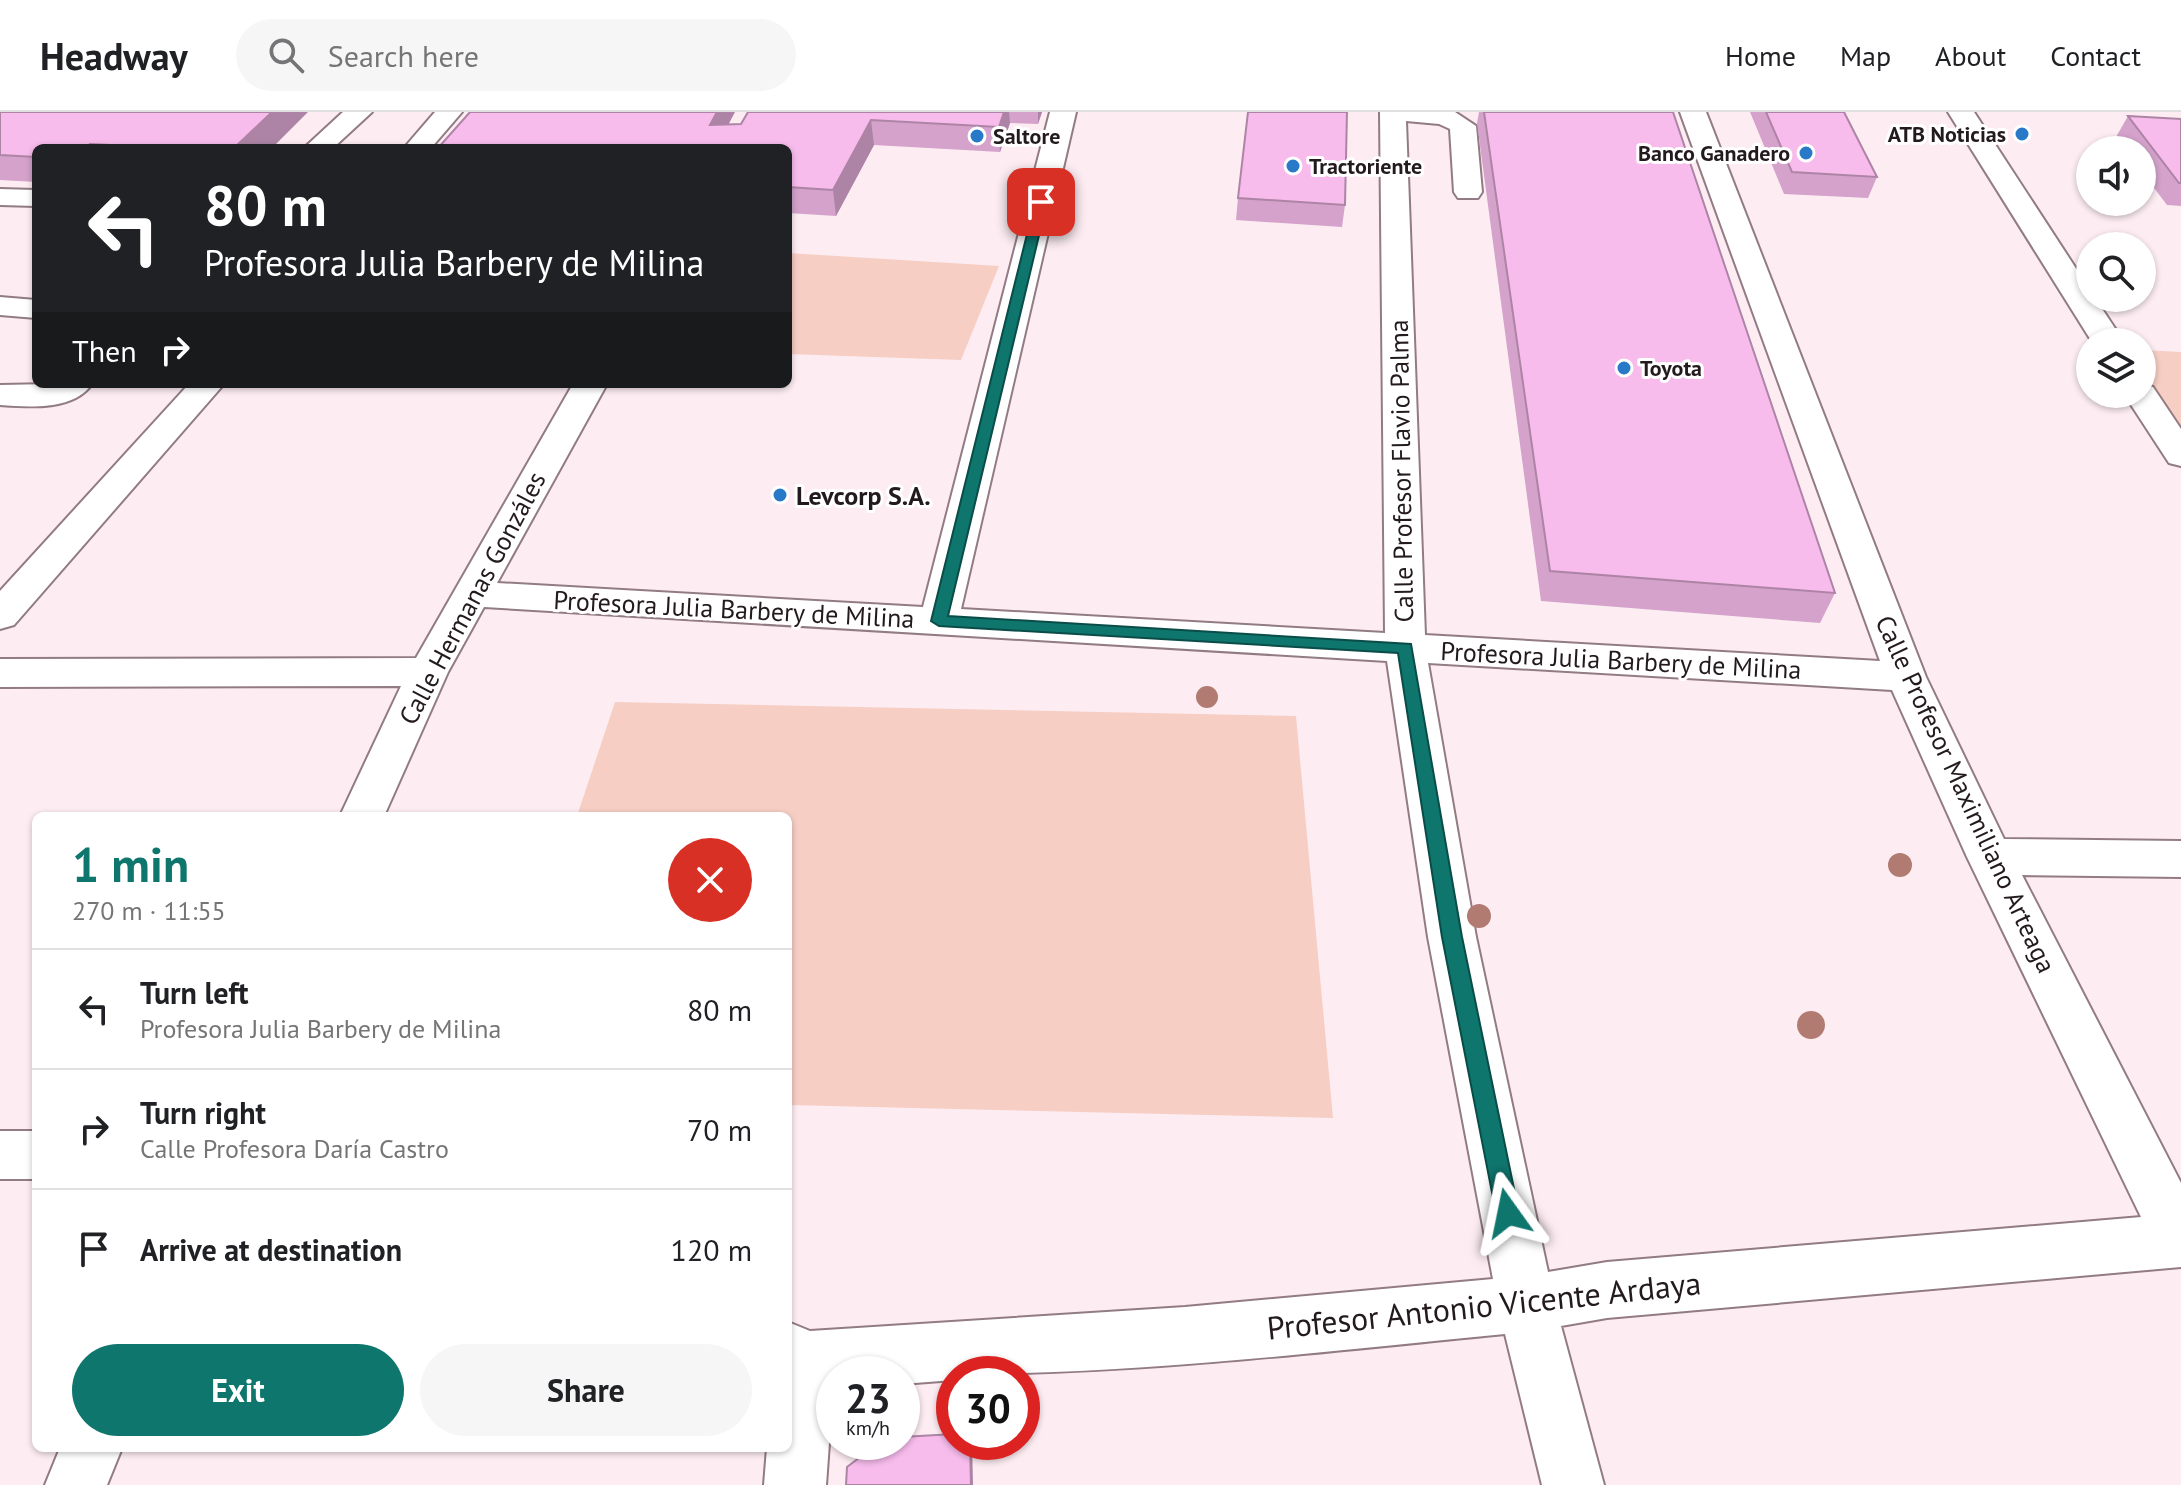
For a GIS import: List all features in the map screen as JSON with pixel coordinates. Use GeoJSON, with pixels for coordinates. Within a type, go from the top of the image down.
{"type":"FeatureCollection","features":[{"type":"Feature","properties":{"kind":"street"},"geometry":{"type":"LineString","coordinates":[[322,144],[359,112]]}},
{"type":"Feature","properties":{"kind":"street"},"geometry":{"type":"LineString","coordinates":[[421,144],[449,112]]}},
{"type":"Feature","properties":{"kind":"street"},"geometry":{"type":"LineString","coordinates":[[939,621],[1063,112]]}},
{"type":"Feature","properties":{"kind":"street"},"geometry":{"type":"LineString","coordinates":[[1393,112],[1448,115],[1463,126],[1468,192]]}},
{"type":"Feature","properties":{"kind":"street","name":"Calle Profesor Flavio Palma"},"geometry":{"type":"LineString","coordinates":[[1393,112],[1405,648],[1452,937],[1526,1304],[1573,1485]]}},
{"type":"Feature","properties":{"kind":"street","name":"Calle Profesor Maximiliano Arteaga"},"geometry":{"type":"LineString","coordinates":[[1693,112],[1906,677],[1990,857],[2181,1240]]}},
{"type":"Feature","properties":{"kind":"street"},"geometry":{"type":"LineString","coordinates":[[1961,112],[2099,328]]}},
{"type":"Feature","properties":{"kind":"street"},"geometry":{"type":"LineString","coordinates":[[0,197],[32,198]]}},
{"type":"Feature","properties":{"kind":"street"},"geometry":{"type":"LineString","coordinates":[[0,306],[32,309]]}},
{"type":"Feature","properties":{"kind":"street"},"geometry":{"type":"LineString","coordinates":[[0,395],[44,398],[62,394],[70,388]]}},
{"type":"Feature","properties":{"kind":"street"},"geometry":{"type":"LineString","coordinates":[[0,616],[203,388]]}},
{"type":"Feature","properties":{"kind":"street","name":"Calle Hermanas Gonzáles"},"geometry":{"type":"LineString","coordinates":[[364,812],[428,672],[588,388]]}},
{"type":"Feature","properties":{"kind":"street"},"geometry":{"type":"LineString","coordinates":[[2150,408],[2181,456]]}},
{"type":"Feature","properties":{"kind":"street","name":"Profesora Julia Barbery de Milina"},"geometry":{"type":"LineString","coordinates":[[473,594],[1906,677]]}},
{"type":"Feature","properties":{"kind":"street"},"geometry":{"type":"LineString","coordinates":[[0,673],[428,672]]}},
{"type":"Feature","properties":{"kind":"street"},"geometry":{"type":"LineString","coordinates":[[1990,857],[2181,859]]}},
{"type":"Feature","properties":{"kind":"street"},"geometry":{"type":"LineString","coordinates":[[0,1155],[32,1155]]}},
{"type":"Feature","properties":{"kind":"street","name":"Profesor Antonio Vicente Ardaya"},"geometry":{"type":"LineString","coordinates":[[796,1356],[1185,1336],[1526,1304],[1607,1290],[2181,1240]]}},
{"type":"Feature","properties":{"kind":"street"},"geometry":{"type":"LineString","coordinates":[[795,1485],[796,1356]]}},
{"type":"Feature","properties":{"kind":"street"},"geometry":{"type":"LineString","coordinates":[[76,1485],[89,1452]]}},
{"type":"Feature","properties":{"kind":"shaded area"},"geometry":{"type":"Polygon","coordinates":[[[792,253],[999,266],[961,360],[792,354],[792,253]]]}},
{"type":"Feature","properties":{"kind":"shaded area"},"geometry":{"type":"Polygon","coordinates":[[[2156,351],[2181,352],[2181,428],[2156,391],[2156,351]]]}},
{"type":"Feature","properties":{"kind":"shaded area"},"geometry":{"type":"Polygon","coordinates":[[[615,702],[1296,716],[1333,1118],[792,1105],[792,812],[578,812],[615,702]]]}},
{"type":"Feature","properties":{"kind":"building"},"geometry":{"type":"Polygon","coordinates":[[[0,112],[272,112],[238,144],[32,144],[32,157],[0,155],[0,112]]]}},
{"type":"Feature","properties":{"kind":"building"},"geometry":{"type":"Polygon","coordinates":[[[470,112],[717,112],[710,125],[741,124],[748,112],[1004,112],[999,127],[871,120],[833,190],[792,187],[792,144],[442,144],[470,112]]]}},
{"type":"Feature","properties":{"kind":"building","name":"Tractoriente"},"geometry":{"type":"Polygon","coordinates":[[[1248,112],[1347,112],[1345,205],[1238,198],[1248,112]]]}},
{"type":"Feature","properties":{"kind":"building","name":"Toyota"},"geometry":{"type":"Polygon","coordinates":[[[1484,112],[1673,112],[1835,593],[1550,571],[1484,112]]]}},
{"type":"Feature","properties":{"kind":"building"},"geometry":{"type":"Polygon","coordinates":[[[1766,112],[1844,112],[1877,177],[1792,172],[1766,112]]]}},
{"type":"Feature","properties":{"kind":"building"},"geometry":{"type":"Polygon","coordinates":[[[2128,116],[2181,119],[2181,183],[2156,153],[2156,136],[2143,136],[2128,116]]]}},
{"type":"Feature","properties":{"kind":"building"},"geometry":{"type":"Polygon","coordinates":[[[936,1435],[936,1460],[970,1460],[971,1485],[846,1485],[847,1467],[856,1460],[920,1460],[920,1436],[936,1435]]]}},
{"type":"Feature","properties":{"kind":"place","name":"ATB Noticias"},"geometry":{"type":"Point","coordinates":[2022,134]}},
{"type":"Feature","properties":{"kind":"place","name":"Saltore"},"geometry":{"type":"Point","coordinates":[977,136]}},
{"type":"Feature","properties":{"kind":"place","name":"Banco Ganadero"},"geometry":{"type":"Point","coordinates":[1806,153]}},
{"type":"Feature","properties":{"kind":"place","name":"Tractoriente"},"geometry":{"type":"Point","coordinates":[1293,166]}},
{"type":"Feature","properties":{"kind":"place","name":"Toyota"},"geometry":{"type":"Point","coordinates":[1624,368]}},
{"type":"Feature","properties":{"kind":"place","name":"Levcorp S.A."},"geometry":{"type":"Point","coordinates":[780,495]}},
{"type":"Feature","properties":{"kind":"route"},"geometry":{"type":"LineString","coordinates":[[1041,202],[939,621],[1405,648],[1452,937],[1508,1213]]}}]}
